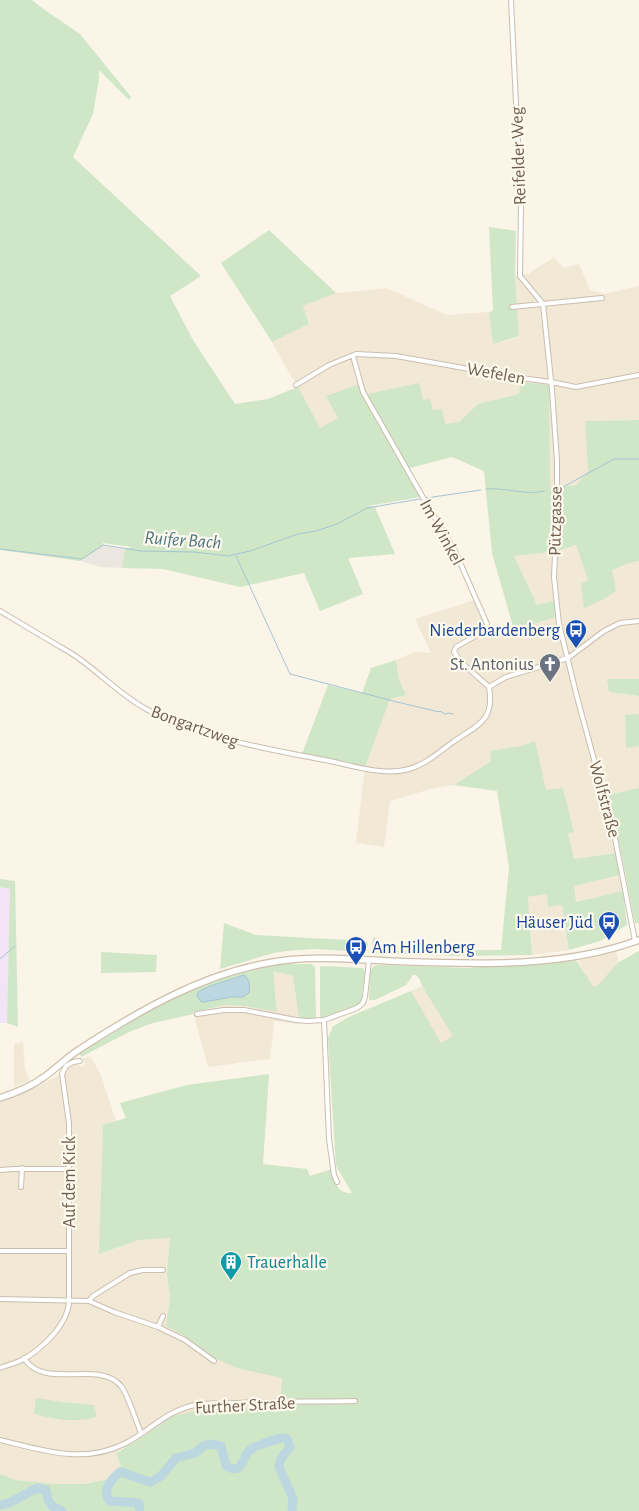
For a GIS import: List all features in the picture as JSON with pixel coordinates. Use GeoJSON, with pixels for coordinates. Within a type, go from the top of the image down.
{"type":"FeatureCollection","features":[{"type":"Feature","properties":{"kind":"main road"},"geometry":{"type":"LineString","coordinates":[[0,1098],[34,1083],[85,1046],[153,1006],[196,984],[243,968],[282,960],[314,958],[493,963],[530,962],[574,956],[637,941]]}},
{"type":"Feature","properties":{"kind":"street","name":"Reifelder Weg"},"geometry":{"type":"LineString","coordinates":[[511,0],[521,205],[520,276],[543,304]]}},
{"type":"Feature","properties":{"kind":"street"},"geometry":{"type":"LineString","coordinates":[[512,307],[602,298]]}},
{"type":"Feature","properties":{"kind":"street"},"geometry":{"type":"LineString","coordinates":[[543,304],[551,382]]}},
{"type":"Feature","properties":{"kind":"street","name":"Wefelen"},"geometry":{"type":"LineString","coordinates":[[296,385],[329,365],[356,354],[396,356],[576,387],[639,375]]}},
{"type":"Feature","properties":{"kind":"street","name":"Im Winkel"},"geometry":{"type":"LineString","coordinates":[[353,356],[363,392],[455,550],[487,624],[486,630],[456,647],[454,652],[462,664],[489,687]]}},
{"type":"Feature","properties":{"kind":"street","name":"Pützgasse"},"geometry":{"type":"LineString","coordinates":[[551,382],[557,512],[554,577],[559,624],[568,658]]}},
{"type":"Feature","properties":{"kind":"street","name":"Bongartzweg"},"geometry":{"type":"LineString","coordinates":[[0,611],[80,659],[134,702],[181,724],[249,746],[387,771],[406,770],[418,766],[481,724],[489,709],[489,687]]}},
{"type":"Feature","properties":{"kind":"street"},"geometry":{"type":"LineString","coordinates":[[489,687],[506,677],[568,658],[604,631],[620,624],[639,621]]}},
{"type":"Feature","properties":{"kind":"street","name":"Wolfstraße"},"geometry":{"type":"LineString","coordinates":[[568,658],[614,833],[637,941]]}},
{"type":"Feature","properties":{"kind":"street"},"geometry":{"type":"LineString","coordinates":[[197,1014],[224,1010],[244,1010],[296,1020],[324,1020],[357,1008],[363,1003],[369,960]]}},
{"type":"Feature","properties":{"kind":"street"},"geometry":{"type":"LineString","coordinates":[[324,1020],[329,1139],[334,1175],[337,1182]]}},
{"type":"Feature","properties":{"kind":"street","name":"Auf dem Kick"},"geometry":{"type":"LineString","coordinates":[[70,1300],[69,1123],[62,1074],[66,1066],[80,1061]]}},
{"type":"Feature","properties":{"kind":"street"},"geometry":{"type":"LineString","coordinates":[[0,1170],[22,1168],[69,1169]]}},
{"type":"Feature","properties":{"kind":"street"},"geometry":{"type":"LineString","coordinates":[[21,1187],[22,1168]]}},
{"type":"Feature","properties":{"kind":"street"},"geometry":{"type":"LineString","coordinates":[[0,1250],[69,1251]]}},
{"type":"Feature","properties":{"kind":"street"},"geometry":{"type":"LineString","coordinates":[[89,1301],[93,1296],[130,1273],[143,1270],[163,1270]]}},
{"type":"Feature","properties":{"kind":"street"},"geometry":{"type":"LineString","coordinates":[[0,1299],[89,1301],[158,1327],[185,1340],[214,1361]]}},
{"type":"Feature","properties":{"kind":"street"},"geometry":{"type":"LineString","coordinates":[[0,1368],[24,1358],[42,1346],[63,1322],[70,1300]]}},
{"type":"Feature","properties":{"kind":"street"},"geometry":{"type":"LineString","coordinates":[[158,1327],[162,1316]]}},
{"type":"Feature","properties":{"kind":"street"},"geometry":{"type":"LineString","coordinates":[[24,1358],[30,1366],[48,1373],[60,1375],[99,1375],[113,1380],[124,1391],[141,1433]]}},
{"type":"Feature","properties":{"kind":"street","name":"Further Straße"},"geometry":{"type":"LineString","coordinates":[[0,1440],[54,1454],[94,1454],[126,1443],[170,1413],[196,1405],[354,1401]]}},
{"type":"Feature","properties":{"kind":"shaded area"},"geometry":{"type":"Polygon","coordinates":[[[554,257],[563,268],[579,264],[590,290],[604,294],[639,286],[639,420],[585,421],[588,471],[576,485],[550,487],[519,394],[478,404],[459,422],[445,424],[423,400],[368,394],[363,384],[326,396],[339,418],[320,428],[272,342],[309,324],[303,306],[336,293],[386,288],[447,315],[489,312],[493,344],[519,337],[515,275],[528,274],[554,257]]]}},
{"type":"Feature","properties":{"kind":"shaded area"},"geometry":{"type":"Polygon","coordinates":[[[576,545],[588,580],[629,563],[639,561],[639,679],[608,679],[610,692],[639,696],[639,714],[625,715],[626,747],[639,746],[639,788],[607,795],[621,852],[574,859],[568,832],[574,832],[563,788],[546,791],[534,741],[521,746],[490,751],[491,761],[454,785],[434,788],[390,801],[384,847],[356,843],[365,767],[390,699],[406,695],[399,680],[396,660],[414,652],[431,653],[415,619],[478,599],[488,622],[498,636],[556,617],[537,605],[514,556],[558,551],[576,545]]]}},
{"type":"Feature","properties":{"kind":"shaded area"},"geometry":{"type":"Polygon","coordinates":[[[103,546],[125,549],[122,568],[101,567],[80,561],[103,546]]]}},
{"type":"Feature","properties":{"kind":"shaded area"},"geometry":{"type":"Polygon","coordinates":[[[620,875],[623,891],[576,902],[573,886],[620,875]]]}},
{"type":"Feature","properties":{"kind":"shaded area"},"geometry":{"type":"Polygon","coordinates":[[[0,887],[10,889],[7,1023],[0,1023],[0,887]]]}},
{"type":"Feature","properties":{"kind":"shaded area"},"geometry":{"type":"Polygon","coordinates":[[[547,894],[562,904],[569,950],[532,955],[528,897],[547,894]]]}},
{"type":"Feature","properties":{"kind":"shaded area"},"geometry":{"type":"Polygon","coordinates":[[[616,951],[619,962],[616,976],[593,988],[578,961],[616,951]]]}},
{"type":"Feature","properties":{"kind":"shaded area"},"geometry":{"type":"Polygon","coordinates":[[[273,971],[293,976],[300,1024],[274,1021],[270,1059],[208,1067],[193,1012],[225,1005],[245,1006],[277,1012],[273,971]]]}},
{"type":"Feature","properties":{"kind":"shaded area"},"geometry":{"type":"Polygon","coordinates":[[[428,984],[457,1043],[440,1055],[410,991],[428,984]]]}},
{"type":"Feature","properties":{"kind":"shaded area"},"geometry":{"type":"Polygon","coordinates":[[[23,1042],[25,1069],[30,1080],[14,1087],[14,1044],[23,1042]]]}},
{"type":"Feature","properties":{"kind":"shaded area"},"geometry":{"type":"Polygon","coordinates":[[[90,1056],[100,1073],[116,1121],[103,1125],[100,1254],[139,1240],[171,1238],[167,1274],[170,1298],[166,1326],[183,1335],[216,1359],[236,1368],[283,1378],[280,1407],[196,1411],[116,1452],[121,1466],[110,1479],[84,1484],[55,1484],[16,1480],[0,1474],[0,1102],[35,1088],[73,1065],[80,1065],[81,1067],[85,1064],[83,1059],[90,1056]]]}},
{"type":"Feature","properties":{"kind":"green space"},"geometry":{"type":"Polygon","coordinates":[[[0,0],[32,0],[80,34],[131,97],[129,100],[99,70],[93,114],[73,157],[201,276],[170,296],[193,340],[235,404],[268,399],[298,387],[320,428],[338,418],[326,396],[363,383],[368,394],[419,383],[423,400],[430,399],[433,410],[442,409],[445,424],[459,422],[478,404],[519,394],[521,382],[549,385],[550,487],[576,485],[588,471],[585,421],[639,420],[639,561],[612,570],[616,591],[584,608],[581,584],[588,580],[576,545],[558,551],[514,556],[537,605],[555,601],[556,617],[514,630],[492,553],[484,471],[452,457],[406,469],[420,497],[368,506],[375,507],[395,554],[348,558],[363,594],[320,611],[304,573],[240,587],[163,569],[122,568],[125,549],[132,547],[103,543],[103,546],[80,561],[0,550],[0,0]]]}},
{"type":"Feature","properties":{"kind":"green space"},"geometry":{"type":"Polygon","coordinates":[[[489,227],[516,231],[515,275],[519,336],[493,344],[489,312],[493,311],[489,227]]]}},
{"type":"Feature","properties":{"kind":"green space"},"geometry":{"type":"Polygon","coordinates":[[[269,230],[336,293],[303,306],[309,324],[272,342],[221,263],[269,230]]]}},
{"type":"Feature","properties":{"kind":"green space"},"geometry":{"type":"Polygon","coordinates":[[[396,660],[399,680],[406,695],[390,699],[365,767],[302,754],[328,685],[362,693],[371,668],[396,660]]]}},
{"type":"Feature","properties":{"kind":"green space"},"geometry":{"type":"Polygon","coordinates":[[[607,679],[639,679],[639,696],[609,692],[607,679]]]}},
{"type":"Feature","properties":{"kind":"green space"},"geometry":{"type":"Polygon","coordinates":[[[639,714],[639,746],[626,748],[625,715],[639,714]]]}},
{"type":"Feature","properties":{"kind":"green space"},"geometry":{"type":"Polygon","coordinates":[[[535,741],[546,790],[563,788],[574,832],[568,833],[574,859],[616,853],[620,875],[574,886],[576,902],[623,891],[627,925],[600,941],[569,950],[562,905],[548,907],[547,894],[528,897],[532,955],[457,956],[374,953],[372,948],[373,937],[376,938],[375,949],[378,951],[501,950],[509,867],[497,791],[454,785],[491,761],[490,751],[521,746],[535,741]]]}},
{"type":"Feature","properties":{"kind":"green space"},"geometry":{"type":"Polygon","coordinates":[[[639,788],[639,923],[635,923],[607,795],[639,788]]]}},
{"type":"Feature","properties":{"kind":"green space"},"geometry":{"type":"Polygon","coordinates":[[[0,879],[15,881],[18,1027],[7,1023],[10,889],[0,887],[0,879]]]}},
{"type":"Feature","properties":{"kind":"green space"},"geometry":{"type":"Polygon","coordinates":[[[224,923],[256,935],[366,941],[368,944],[365,952],[314,949],[287,951],[273,953],[220,969],[224,923]]]}},
{"type":"Feature","properties":{"kind":"green space"},"geometry":{"type":"Polygon","coordinates":[[[639,951],[639,1511],[0,1511],[0,1474],[16,1480],[55,1484],[84,1484],[110,1479],[121,1466],[116,1453],[173,1416],[196,1411],[280,1406],[282,1378],[236,1368],[216,1359],[183,1335],[166,1326],[170,1298],[167,1274],[170,1238],[139,1240],[99,1254],[103,1125],[126,1118],[120,1103],[187,1085],[269,1074],[263,1164],[307,1169],[310,1176],[332,1169],[340,1189],[343,1192],[352,1193],[336,1166],[328,1038],[333,1026],[351,1016],[411,991],[441,1043],[453,1036],[416,975],[413,975],[406,985],[375,1000],[369,1000],[370,971],[374,966],[470,968],[518,961],[576,960],[594,987],[619,962],[639,951]]]}},
{"type":"Feature","properties":{"kind":"green space"},"geometry":{"type":"Polygon","coordinates":[[[101,952],[157,955],[156,972],[101,973],[101,952]]]}},
{"type":"Feature","properties":{"kind":"green space"},"geometry":{"type":"Polygon","coordinates":[[[283,964],[312,964],[315,966],[316,1018],[299,1018],[293,976],[273,971],[277,1012],[245,1006],[225,1005],[193,1012],[194,1014],[153,1023],[129,1032],[81,1057],[80,1053],[152,1010],[197,987],[229,976],[283,964]]]}},
{"type":"Feature","properties":{"kind":"green space"},"geometry":{"type":"Polygon","coordinates":[[[320,966],[363,968],[365,973],[361,1002],[321,1018],[320,966]]]}},
{"type":"Feature","properties":{"kind":"green space"},"geometry":{"type":"Polygon","coordinates":[[[36,1398],[94,1405],[97,1417],[65,1420],[35,1414],[36,1398]]]}},
{"type":"Feature","properties":{"kind":"water"},"geometry":{"type":"Polygon","coordinates":[[[244,975],[248,981],[249,993],[243,997],[201,1002],[197,996],[198,992],[210,986],[244,975]]]}},
{"type":"Feature","properties":{"kind":"waterway","name":"Ruifer Bach"},"geometry":{"type":"LineString","coordinates":[[563,487],[614,459],[639,459]]}},
{"type":"Feature","properties":{"kind":"waterway","name":"Ruifer Bach"},"geometry":{"type":"LineString","coordinates":[[486,489],[530,493],[544,491]]}},
{"type":"Feature","properties":{"kind":"waterway","name":"Ruifer Bach"},"geometry":{"type":"LineString","coordinates":[[426,498],[481,490]]}},
{"type":"Feature","properties":{"kind":"waterway","name":"Ruifer Bach"},"geometry":{"type":"LineString","coordinates":[[0,549],[82,559],[103,545],[141,551],[194,552],[228,556],[337,524],[367,508],[420,499]]}},
{"type":"Feature","properties":{"kind":"waterway"},"geometry":{"type":"LineString","coordinates":[[236,556],[290,674],[397,702],[440,711],[445,714],[453,714]]}},
{"type":"Feature","properties":{"kind":"waterway"},"geometry":{"type":"LineString","coordinates":[[0,959],[15,946]]}},
{"type":"Feature","properties":{"kind":"waterway"},"geometry":{"type":"LineString","coordinates":[[140,1511],[139,1503],[110,1501],[107,1497],[108,1486],[120,1472],[151,1482],[161,1476],[176,1458],[195,1453],[203,1446],[210,1444],[221,1446],[226,1466],[236,1469],[239,1468],[251,1449],[283,1438],[287,1439],[290,1447],[282,1458],[279,1467],[293,1498],[292,1511]]}},
{"type":"Feature","properties":{"kind":"waterway"},"geometry":{"type":"LineString","coordinates":[[0,1505],[9,1503],[37,1488],[46,1490],[50,1503],[62,1511]]}},
{"type":"Feature","properties":{"kind":"place","name":"Niederbardenberg"},"geometry":{"type":"Point","coordinates":[576,649]}},
{"type":"Feature","properties":{"kind":"place","name":"St. Antonius"},"geometry":{"type":"Point","coordinates":[550,683]}},
{"type":"Feature","properties":{"kind":"place","name":"Häuser Jüd"},"geometry":{"type":"Point","coordinates":[609,941]}},
{"type":"Feature","properties":{"kind":"place","name":"Am Hillenberg"},"geometry":{"type":"Point","coordinates":[356,966]}},
{"type":"Feature","properties":{"kind":"place","name":"Trauerhalle"},"geometry":{"type":"Point","coordinates":[231,1281]}}]}
